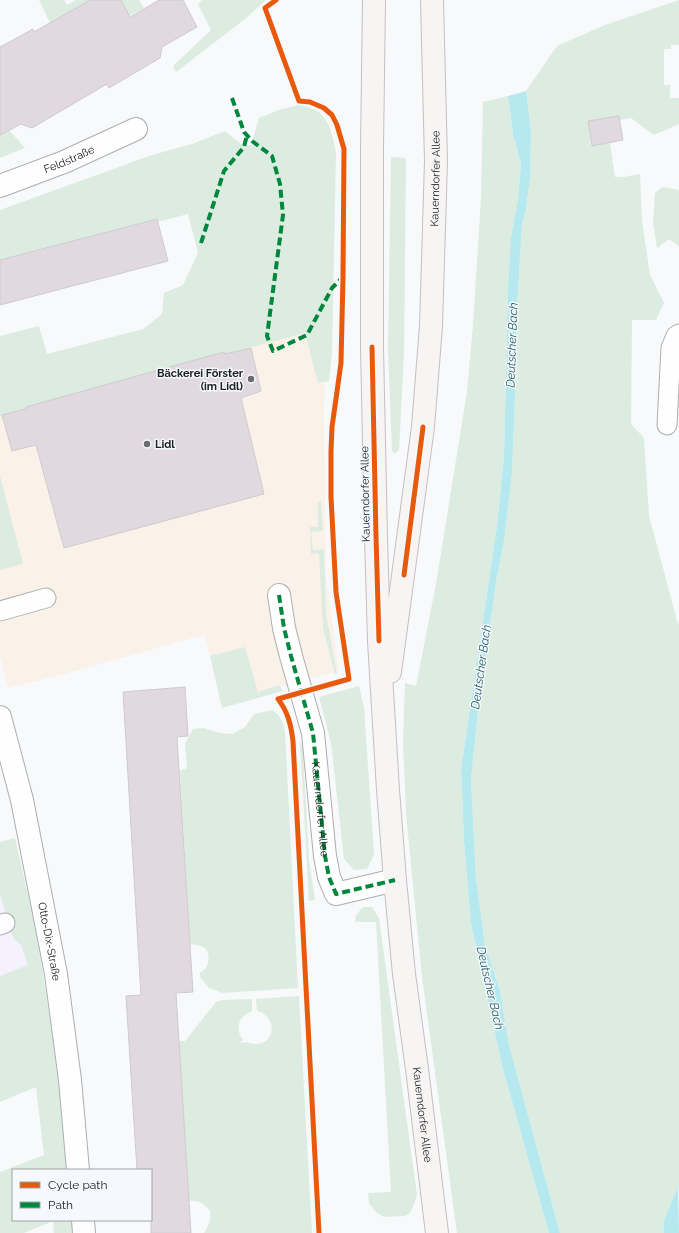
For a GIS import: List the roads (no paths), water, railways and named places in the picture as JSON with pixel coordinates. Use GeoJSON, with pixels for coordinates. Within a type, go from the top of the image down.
{"type":"FeatureCollection","features":[{"type":"Feature","properties":{"kind":"main road","name":"Kauerndorfer Allee"},"geometry":{"type":"LineString","coordinates":[[374,0],[372,355],[379,641],[388,790],[404,974],[438,1232]]}},
{"type":"Feature","properties":{"kind":"main road","name":"Kauerndorfer Allee"},"geometry":{"type":"LineString","coordinates":[[384,714],[423,427],[431,326],[436,161],[432,0]]}},
{"type":"Feature","properties":{"kind":"street","name":"Feldstraße"},"geometry":{"type":"LineString","coordinates":[[0,186],[64,162],[136,129]]}},
{"type":"Feature","properties":{"kind":"street","name":"Kauerndorfer Allee"},"geometry":{"type":"LineString","coordinates":[[279,595],[284,628],[313,733],[325,856],[329,878],[336,894],[395,880]]}},
{"type":"Feature","properties":{"kind":"street","name":"Otto-Dix-Straße"},"geometry":{"type":"LineString","coordinates":[[0,717],[22,800],[56,974],[70,1080],[78,1169]]}},
{"type":"Feature","properties":{"kind":"street"},"geometry":{"type":"LineString","coordinates":[[83,1221],[84,1233]]}},
{"type":"Feature","properties":{"kind":"lane"},"geometry":{"type":"LineString","coordinates":[[667,424],[671,348],[676,336],[679,334]]}},
{"type":"Feature","properties":{"kind":"lane"},"geometry":{"type":"LineString","coordinates":[[0,611],[46,598]]}},
{"type":"Feature","properties":{"kind":"water","name":"Deutscher Bach"},"geometry":{"type":"Polygon","coordinates":[[[526,91],[531,132],[530,178],[526,209],[522,225],[517,309],[512,473],[504,541],[497,576],[479,701],[471,779],[476,878],[485,945],[500,991],[509,1045],[560,1233],[549,1233],[503,1069],[471,924],[464,841],[461,770],[497,526],[504,456],[508,290],[511,238],[518,200],[521,164],[513,135],[508,96],[526,91]]]}},
{"type":"Feature","properties":{"kind":"water"},"geometry":{"type":"Polygon","coordinates":[[[678,1187],[679,1233],[664,1233],[663,1223],[678,1187]]]}},
{"type":"Feature","properties":{"kind":"place","name":"Bäckerei Förster (im Lidl)"},"geometry":{"type":"Point","coordinates":[251,379]}},
{"type":"Feature","properties":{"kind":"place","name":"Lidl"},"geometry":{"type":"Point","coordinates":[147,444]}}]}
